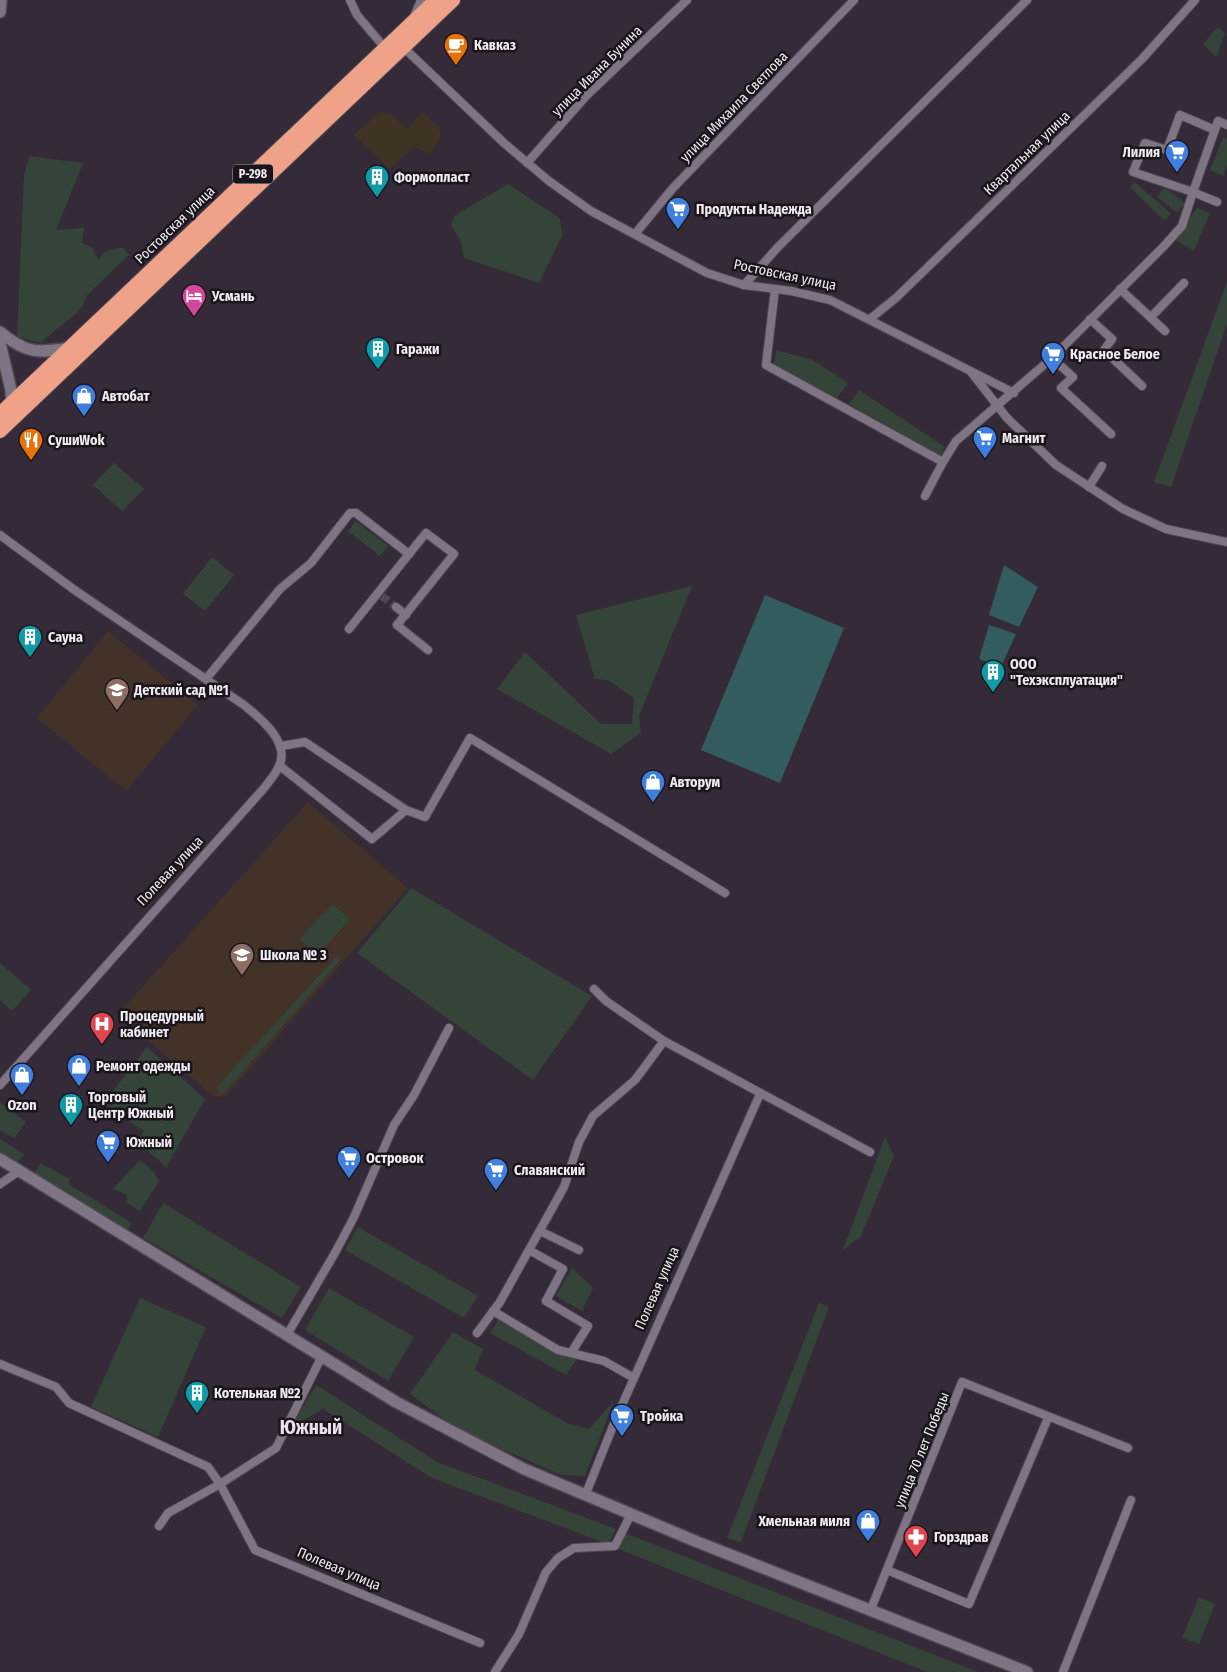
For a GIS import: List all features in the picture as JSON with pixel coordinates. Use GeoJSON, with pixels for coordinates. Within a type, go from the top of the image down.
{"type":"FeatureCollection","features":[{"type":"Feature","properties":{"kind":"highway","name":"Ростовская улица"},"geometry":{"type":"LineString","coordinates":[[70,348],[436,0]]}},
{"type":"Feature","properties":{"kind":"highway","name":"Ростовская улица"},"geometry":{"type":"LineString","coordinates":[[5,418],[103,334],[453,0]]}},
{"type":"Feature","properties":{"kind":"highway","name":"Р-298"},"geometry":{"type":"LineString","coordinates":[[0,431],[5,418],[8,393],[70,348]]}},
{"type":"Feature","properties":{"kind":"main road"},"geometry":{"type":"LineString","coordinates":[[0,12],[1,0]]}},
{"type":"Feature","properties":{"kind":"main road"},"geometry":{"type":"LineString","coordinates":[[0,332],[12,342],[28,351],[42,352],[70,348]]}},
{"type":"Feature","properties":{"kind":"main road"},"geometry":{"type":"LineString","coordinates":[[0,343],[8,393]]}},
{"type":"Feature","properties":{"kind":"main road"},"geometry":{"type":"LineString","coordinates":[[0,1159],[396,1402],[455,1434],[584,1496],[1027,1672]]}},
{"type":"Feature","properties":{"kind":"street"},"geometry":{"type":"LineString","coordinates":[[350,0],[357,15],[385,48]]}},
{"type":"Feature","properties":{"kind":"street","name":"Ростовская улица"},"geometry":{"type":"LineString","coordinates":[[412,23],[421,0]]}},
{"type":"Feature","properties":{"kind":"street","name":"улица Ивана Бунина"},"geometry":{"type":"LineString","coordinates":[[527,162],[586,96],[687,0]]}},
{"type":"Feature","properties":{"kind":"street","name":"улица Михаила Светлова"},"geometry":{"type":"LineString","coordinates":[[635,234],[673,188],[854,0]]}},
{"type":"Feature","properties":{"kind":"street"},"geometry":{"type":"LineString","coordinates":[[744,285],[778,247],[1027,0]]}},
{"type":"Feature","properties":{"kind":"street","name":"Квартальная улица"},"geometry":{"type":"LineString","coordinates":[[870,319],[897,297],[1142,59],[1195,0]]}},
{"type":"Feature","properties":{"kind":"street","name":"Ростовская улица"},"geometry":{"type":"LineString","coordinates":[[403,47],[527,162],[591,211],[707,273],[744,285],[830,300],[968,369],[1007,418],[1056,465],[1123,509],[1166,529],[1227,542]]}},
{"type":"Feature","properties":{"kind":"street"},"geometry":{"type":"LineString","coordinates":[[1215,130],[1180,115],[1166,150],[1145,143],[1133,172],[1217,202]]}},
{"type":"Feature","properties":{"kind":"street"},"geometry":{"type":"LineString","coordinates":[[925,496],[956,441],[1052,358],[1182,226],[1218,121],[1227,125]]}},
{"type":"Feature","properties":{"kind":"street"},"geometry":{"type":"LineString","coordinates":[[1151,317],[1184,283]]}},
{"type":"Feature","properties":{"kind":"street"},"geometry":{"type":"LineString","coordinates":[[775,289],[766,365],[943,462]]}},
{"type":"Feature","properties":{"kind":"street"},"geometry":{"type":"LineString","coordinates":[[1120,289],[1165,331]]}},
{"type":"Feature","properties":{"kind":"street"},"geometry":{"type":"LineString","coordinates":[[1090,319],[1112,340],[1104,350],[1142,386]]}},
{"type":"Feature","properties":{"kind":"street"},"geometry":{"type":"LineString","coordinates":[[1052,358],[1073,377],[1061,388],[1112,434]]}},
{"type":"Feature","properties":{"kind":"street"},"geometry":{"type":"LineString","coordinates":[[968,369],[1014,392]]}},
{"type":"Feature","properties":{"kind":"street"},"geometry":{"type":"LineString","coordinates":[[1089,487],[1102,466]]}},
{"type":"Feature","properties":{"kind":"street"},"geometry":{"type":"LineString","coordinates":[[206,679],[280,589],[311,563],[350,513],[356,513],[409,554]]}},
{"type":"Feature","properties":{"kind":"street"},"geometry":{"type":"LineString","coordinates":[[349,629],[380,594],[426,533],[454,554],[397,626],[428,650]]}},
{"type":"Feature","properties":{"kind":"street"},"geometry":{"type":"LineString","coordinates":[[0,535],[76,592],[206,679],[266,723],[281,746],[280,766],[372,839],[406,810]]}},
{"type":"Feature","properties":{"kind":"street"},"geometry":{"type":"LineString","coordinates":[[396,607],[406,615]]}},
{"type":"Feature","properties":{"kind":"street"},"geometry":{"type":"LineString","coordinates":[[281,746],[305,742],[406,810],[425,817],[470,738],[725,893]]}},
{"type":"Feature","properties":{"kind":"street","name":"Полевая улица"},"geometry":{"type":"LineString","coordinates":[[0,1085],[132,934],[229,829],[280,766]]}},
{"type":"Feature","properties":{"kind":"street"},"geometry":{"type":"LineString","coordinates":[[594,988],[606,1001],[664,1041],[870,1152]]}},
{"type":"Feature","properties":{"kind":"street"},"geometry":{"type":"LineString","coordinates":[[287,1335],[340,1243],[394,1125],[414,1095],[449,1028]]}},
{"type":"Feature","properties":{"kind":"street"},"geometry":{"type":"LineString","coordinates":[[477,1333],[493,1311],[564,1187],[579,1142],[593,1116],[635,1080],[664,1041]]}},
{"type":"Feature","properties":{"kind":"street","name":"Полевая улица"},"geometry":{"type":"LineString","coordinates":[[584,1496],[634,1378],[760,1094]]}},
{"type":"Feature","properties":{"kind":"street"},"geometry":{"type":"LineString","coordinates":[[0,1184],[19,1171]]}},
{"type":"Feature","properties":{"kind":"street"},"geometry":{"type":"LineString","coordinates":[[540,1231],[580,1250]]}},
{"type":"Feature","properties":{"kind":"street"},"geometry":{"type":"LineString","coordinates":[[529,1250],[563,1270],[546,1301],[588,1326],[571,1354]]}},
{"type":"Feature","properties":{"kind":"street"},"geometry":{"type":"LineString","coordinates":[[493,1311],[558,1350],[604,1361],[634,1378]]}},
{"type":"Feature","properties":{"kind":"street"},"geometry":{"type":"LineString","coordinates":[[159,1526],[168,1513],[220,1484],[276,1448],[322,1356]]}},
{"type":"Feature","properties":{"kind":"street","name":"Полевая улица"},"geometry":{"type":"LineString","coordinates":[[0,1364],[56,1387],[69,1403],[208,1468],[220,1484],[255,1550],[480,1643]]}},
{"type":"Feature","properties":{"kind":"street","name":"улица 70 лет Победы"},"geometry":{"type":"LineString","coordinates":[[871,1609],[962,1382],[1048,1418],[1128,1448]]}},
{"type":"Feature","properties":{"kind":"street"},"geometry":{"type":"LineString","coordinates":[[887,1570],[969,1604],[1048,1418]]}},
{"type":"Feature","properties":{"kind":"street"},"geometry":{"type":"LineString","coordinates":[[1063,1672],[1131,1500]]}},
{"type":"Feature","properties":{"kind":"street"},"geometry":{"type":"LineString","coordinates":[[495,1672],[519,1634],[546,1572],[558,1558],[574,1548],[615,1546],[631,1514]]}},
{"type":"Feature","properties":{"kind":"shaded area"},"geometry":{"type":"Polygon","coordinates":[[[1218,27],[1225,34],[1216,57],[1203,44],[1218,27]]]}},
{"type":"Feature","properties":{"kind":"shaded area"},"geometry":{"type":"Polygon","coordinates":[[[379,112],[391,114],[408,129],[422,112],[439,127],[441,137],[431,154],[413,147],[390,169],[354,135],[379,112]]]}},
{"type":"Feature","properties":{"kind":"shaded area"},"geometry":{"type":"Polygon","coordinates":[[[1223,137],[1227,139],[1227,166],[1223,176],[1210,170],[1223,137]]]}},
{"type":"Feature","properties":{"kind":"shaded area"},"geometry":{"type":"Polygon","coordinates":[[[29,156],[83,163],[56,230],[84,228],[82,243],[92,247],[98,260],[106,251],[122,247],[129,255],[86,296],[80,310],[42,343],[17,337],[24,176],[29,156]]]}},
{"type":"Feature","properties":{"kind":"shaded area"},"geometry":{"type":"Polygon","coordinates":[[[1135,182],[1171,214],[1164,220],[1130,187],[1135,182]]]}},
{"type":"Feature","properties":{"kind":"shaded area"},"geometry":{"type":"Polygon","coordinates":[[[508,184],[560,218],[562,236],[539,283],[464,258],[461,241],[451,226],[454,216],[508,184]]]}},
{"type":"Feature","properties":{"kind":"shaded area"},"geometry":{"type":"Polygon","coordinates":[[[1164,187],[1185,203],[1177,213],[1157,197],[1164,187]]]}},
{"type":"Feature","properties":{"kind":"shaded area"},"geometry":{"type":"Polygon","coordinates":[[[1197,208],[1210,213],[1194,251],[1174,239],[1197,208]]]}},
{"type":"Feature","properties":{"kind":"shaded area"},"geometry":{"type":"Polygon","coordinates":[[[1227,282],[1227,324],[1171,487],[1154,482],[1227,282]]]}},
{"type":"Feature","properties":{"kind":"shaded area"},"geometry":{"type":"Polygon","coordinates":[[[776,350],[813,360],[848,383],[837,398],[774,364],[776,350]]]}},
{"type":"Feature","properties":{"kind":"shaded area"},"geometry":{"type":"Polygon","coordinates":[[[859,390],[945,447],[940,456],[849,404],[859,390]]]}},
{"type":"Feature","properties":{"kind":"shaded area"},"geometry":{"type":"Polygon","coordinates":[[[114,463],[144,489],[122,511],[93,485],[114,463]]]}},
{"type":"Feature","properties":{"kind":"shaded area"},"geometry":{"type":"Polygon","coordinates":[[[356,521],[388,546],[380,556],[348,531],[356,521]]]}},
{"type":"Feature","properties":{"kind":"shaded area"},"geometry":{"type":"Polygon","coordinates":[[[212,557],[234,575],[205,611],[183,594],[212,557]]]}},
{"type":"Feature","properties":{"kind":"shaded area"},"geometry":{"type":"Polygon","coordinates":[[[1004,565],[1038,587],[1019,627],[989,615],[1004,565]]]}},
{"type":"Feature","properties":{"kind":"shaded area"},"geometry":{"type":"Polygon","coordinates":[[[692,586],[639,716],[641,733],[611,754],[497,689],[525,652],[601,724],[632,724],[634,698],[607,680],[595,679],[576,615],[692,586]]]}},
{"type":"Feature","properties":{"kind":"shaded area"},"geometry":{"type":"Polygon","coordinates":[[[765,595],[844,628],[780,783],[701,750],[765,595]]]}},
{"type":"Feature","properties":{"kind":"shaded area"},"geometry":{"type":"Polygon","coordinates":[[[989,625],[1016,634],[1001,667],[979,659],[989,625]]]}},
{"type":"Feature","properties":{"kind":"shaded area","name":"Детский сад №1"},"geometry":{"type":"Polygon","coordinates":[[[108,631],[198,705],[126,791],[37,718],[108,631]]]}},
{"type":"Feature","properties":{"kind":"shaded area","name":"Школа № 3"},"geometry":{"type":"Polygon","coordinates":[[[308,802],[408,888],[225,1097],[212,1096],[118,1014],[308,802]]]}},
{"type":"Feature","properties":{"kind":"shaded area"},"geometry":{"type":"Polygon","coordinates":[[[411,888],[592,996],[533,1080],[357,953],[411,888]]]}},
{"type":"Feature","properties":{"kind":"shaded area"},"geometry":{"type":"Polygon","coordinates":[[[333,904],[350,920],[317,955],[300,939],[333,904]]]}},
{"type":"Feature","properties":{"kind":"shaded area"},"geometry":{"type":"Polygon","coordinates":[[[336,957],[340,960],[222,1095],[216,1088],[336,957]]]}},
{"type":"Feature","properties":{"kind":"shaded area"},"geometry":{"type":"Polygon","coordinates":[[[0,963],[31,990],[12,1011],[0,1000],[0,963]]]}},
{"type":"Feature","properties":{"kind":"shaded area"},"geometry":{"type":"Polygon","coordinates":[[[147,1047],[205,1099],[166,1167],[137,1141],[144,1131],[103,1104],[147,1047]]]}},
{"type":"Feature","properties":{"kind":"shaded area"},"geometry":{"type":"Polygon","coordinates":[[[0,1103],[26,1122],[14,1138],[0,1130],[0,1103]]]}},
{"type":"Feature","properties":{"kind":"shaded area"},"geometry":{"type":"Polygon","coordinates":[[[885,1137],[894,1156],[861,1236],[843,1250],[885,1137]]]}},
{"type":"Feature","properties":{"kind":"shaded area"},"geometry":{"type":"Polygon","coordinates":[[[0,1139],[24,1154],[17,1163],[0,1152],[0,1139]]]}},
{"type":"Feature","properties":{"kind":"shaded area"},"geometry":{"type":"Polygon","coordinates":[[[140,1160],[153,1171],[159,1181],[140,1211],[127,1203],[127,1195],[113,1189],[140,1160]]]}},
{"type":"Feature","properties":{"kind":"shaded area"},"geometry":{"type":"Polygon","coordinates":[[[41,1163],[68,1178],[70,1185],[132,1223],[128,1230],[34,1173],[41,1163]]]}},
{"type":"Feature","properties":{"kind":"shaded area"},"geometry":{"type":"Polygon","coordinates":[[[163,1203],[301,1287],[282,1318],[143,1238],[163,1203]]]}},
{"type":"Feature","properties":{"kind":"shaded area"},"geometry":{"type":"Polygon","coordinates":[[[358,1227],[478,1296],[464,1318],[345,1250],[358,1227]]]}},
{"type":"Feature","properties":{"kind":"shaded area"},"geometry":{"type":"Polygon","coordinates":[[[572,1268],[593,1288],[582,1311],[556,1296],[572,1268]]]}},
{"type":"Feature","properties":{"kind":"shaded area"},"geometry":{"type":"Polygon","coordinates":[[[329,1288],[414,1337],[388,1381],[305,1330],[329,1288]]]}},
{"type":"Feature","properties":{"kind":"shaded area"},"geometry":{"type":"Polygon","coordinates":[[[140,1298],[206,1327],[158,1437],[91,1407],[140,1298]]]}},
{"type":"Feature","properties":{"kind":"shaded area"},"geometry":{"type":"Polygon","coordinates":[[[819,1303],[829,1307],[741,1542],[727,1538],[819,1303]]]}},
{"type":"Feature","properties":{"kind":"shaded area"},"geometry":{"type":"Polygon","coordinates":[[[499,1319],[559,1354],[577,1359],[566,1375],[490,1333],[499,1319]]]}},
{"type":"Feature","properties":{"kind":"shaded area"},"geometry":{"type":"Polygon","coordinates":[[[453,1332],[483,1349],[475,1370],[567,1423],[589,1429],[614,1401],[585,1476],[561,1475],[459,1430],[410,1394],[453,1332]]]}},
{"type":"Feature","properties":{"kind":"shaded area"},"geometry":{"type":"Polygon","coordinates":[[[316,1385],[437,1462],[616,1529],[608,1544],[432,1478],[323,1409],[290,1428],[316,1385]]]}},
{"type":"Feature","properties":{"kind":"shaded area"},"geometry":{"type":"Polygon","coordinates":[[[625,1533],[978,1672],[927,1672],[619,1549],[625,1533]]]}},
{"type":"Feature","properties":{"kind":"shaded area"},"geometry":{"type":"Polygon","coordinates":[[[1199,1597],[1215,1604],[1199,1644],[1182,1638],[1199,1597]]]}},
{"type":"Feature","properties":{"kind":"tunnel"},"geometry":{"type":"LineString","coordinates":[[382,596],[396,607]]}},
{"type":"Feature","properties":{"kind":"place","name":"Кавказ"},"geometry":{"type":"Point","coordinates":[456,66]}},
{"type":"Feature","properties":{"kind":"place","name":"Лилия"},"geometry":{"type":"Point","coordinates":[1177,173]}},
{"type":"Feature","properties":{"kind":"place","name":"Формопласт"},"geometry":{"type":"Point","coordinates":[377,198]}},
{"type":"Feature","properties":{"kind":"place","name":"Продукты Надежда"},"geometry":{"type":"Point","coordinates":[678,230]}},
{"type":"Feature","properties":{"kind":"place","name":"Усмань"},"geometry":{"type":"Point","coordinates":[194,317]}},
{"type":"Feature","properties":{"kind":"place","name":"Гаражи"},"geometry":{"type":"Point","coordinates":[378,370]}},
{"type":"Feature","properties":{"kind":"place","name":"Красное Белое"},"geometry":{"type":"Point","coordinates":[1053,375]}},
{"type":"Feature","properties":{"kind":"place","name":"Автобат"},"geometry":{"type":"Point","coordinates":[84,417]}},
{"type":"Feature","properties":{"kind":"place","name":"Магнит"},"geometry":{"type":"Point","coordinates":[985,459]}},
{"type":"Feature","properties":{"kind":"place","name":"CушиWok"},"geometry":{"type":"Point","coordinates":[31,461]}},
{"type":"Feature","properties":{"kind":"place","name":"Сауна"},"geometry":{"type":"Point","coordinates":[30,658]}},
{"type":"Feature","properties":{"kind":"place","name":"ООО \"Техэксплуатация\""},"geometry":{"type":"Point","coordinates":[993,693]}},
{"type":"Feature","properties":{"kind":"place","name":"Детский сад №1"},"geometry":{"type":"Point","coordinates":[117,711]}},
{"type":"Feature","properties":{"kind":"place","name":"Авторум"},"geometry":{"type":"Point","coordinates":[653,803]}},
{"type":"Feature","properties":{"kind":"place","name":"Школа № 3"},"geometry":{"type":"Point","coordinates":[242,976]}},
{"type":"Feature","properties":{"kind":"place","name":"Процедурный кабинет"},"geometry":{"type":"Point","coordinates":[102,1045]}},
{"type":"Feature","properties":{"kind":"place","name":"Ремонт одежды"},"geometry":{"type":"Point","coordinates":[79,1087]}},
{"type":"Feature","properties":{"kind":"place","name":"Ozon"},"geometry":{"type":"Point","coordinates":[22,1096]}},
{"type":"Feature","properties":{"kind":"place","name":"Торговый Центр Южный"},"geometry":{"type":"Point","coordinates":[71,1126]}},
{"type":"Feature","properties":{"kind":"place","name":"Южный"},"geometry":{"type":"Point","coordinates":[108,1163]}},
{"type":"Feature","properties":{"kind":"place","name":"Островок"},"geometry":{"type":"Point","coordinates":[349,1179]}},
{"type":"Feature","properties":{"kind":"place","name":"Славянский"},"geometry":{"type":"Point","coordinates":[496,1191]}},
{"type":"Feature","properties":{"kind":"place","name":"Котельная №2"},"geometry":{"type":"Point","coordinates":[197,1414]}},
{"type":"Feature","properties":{"kind":"place","name":"Тройка"},"geometry":{"type":"Point","coordinates":[622,1437]}},
{"type":"Feature","properties":{"kind":"place","name":"Хмельная миля"},"geometry":{"type":"Point","coordinates":[868,1542]}},
{"type":"Feature","properties":{"kind":"place","name":"Горздрав"},"geometry":{"type":"Point","coordinates":[916,1558]}},
{"type":"Feature","properties":{"kind":"district","name":"Южный"},"geometry":{"type":"Point","coordinates":[311,1427]}}]}
